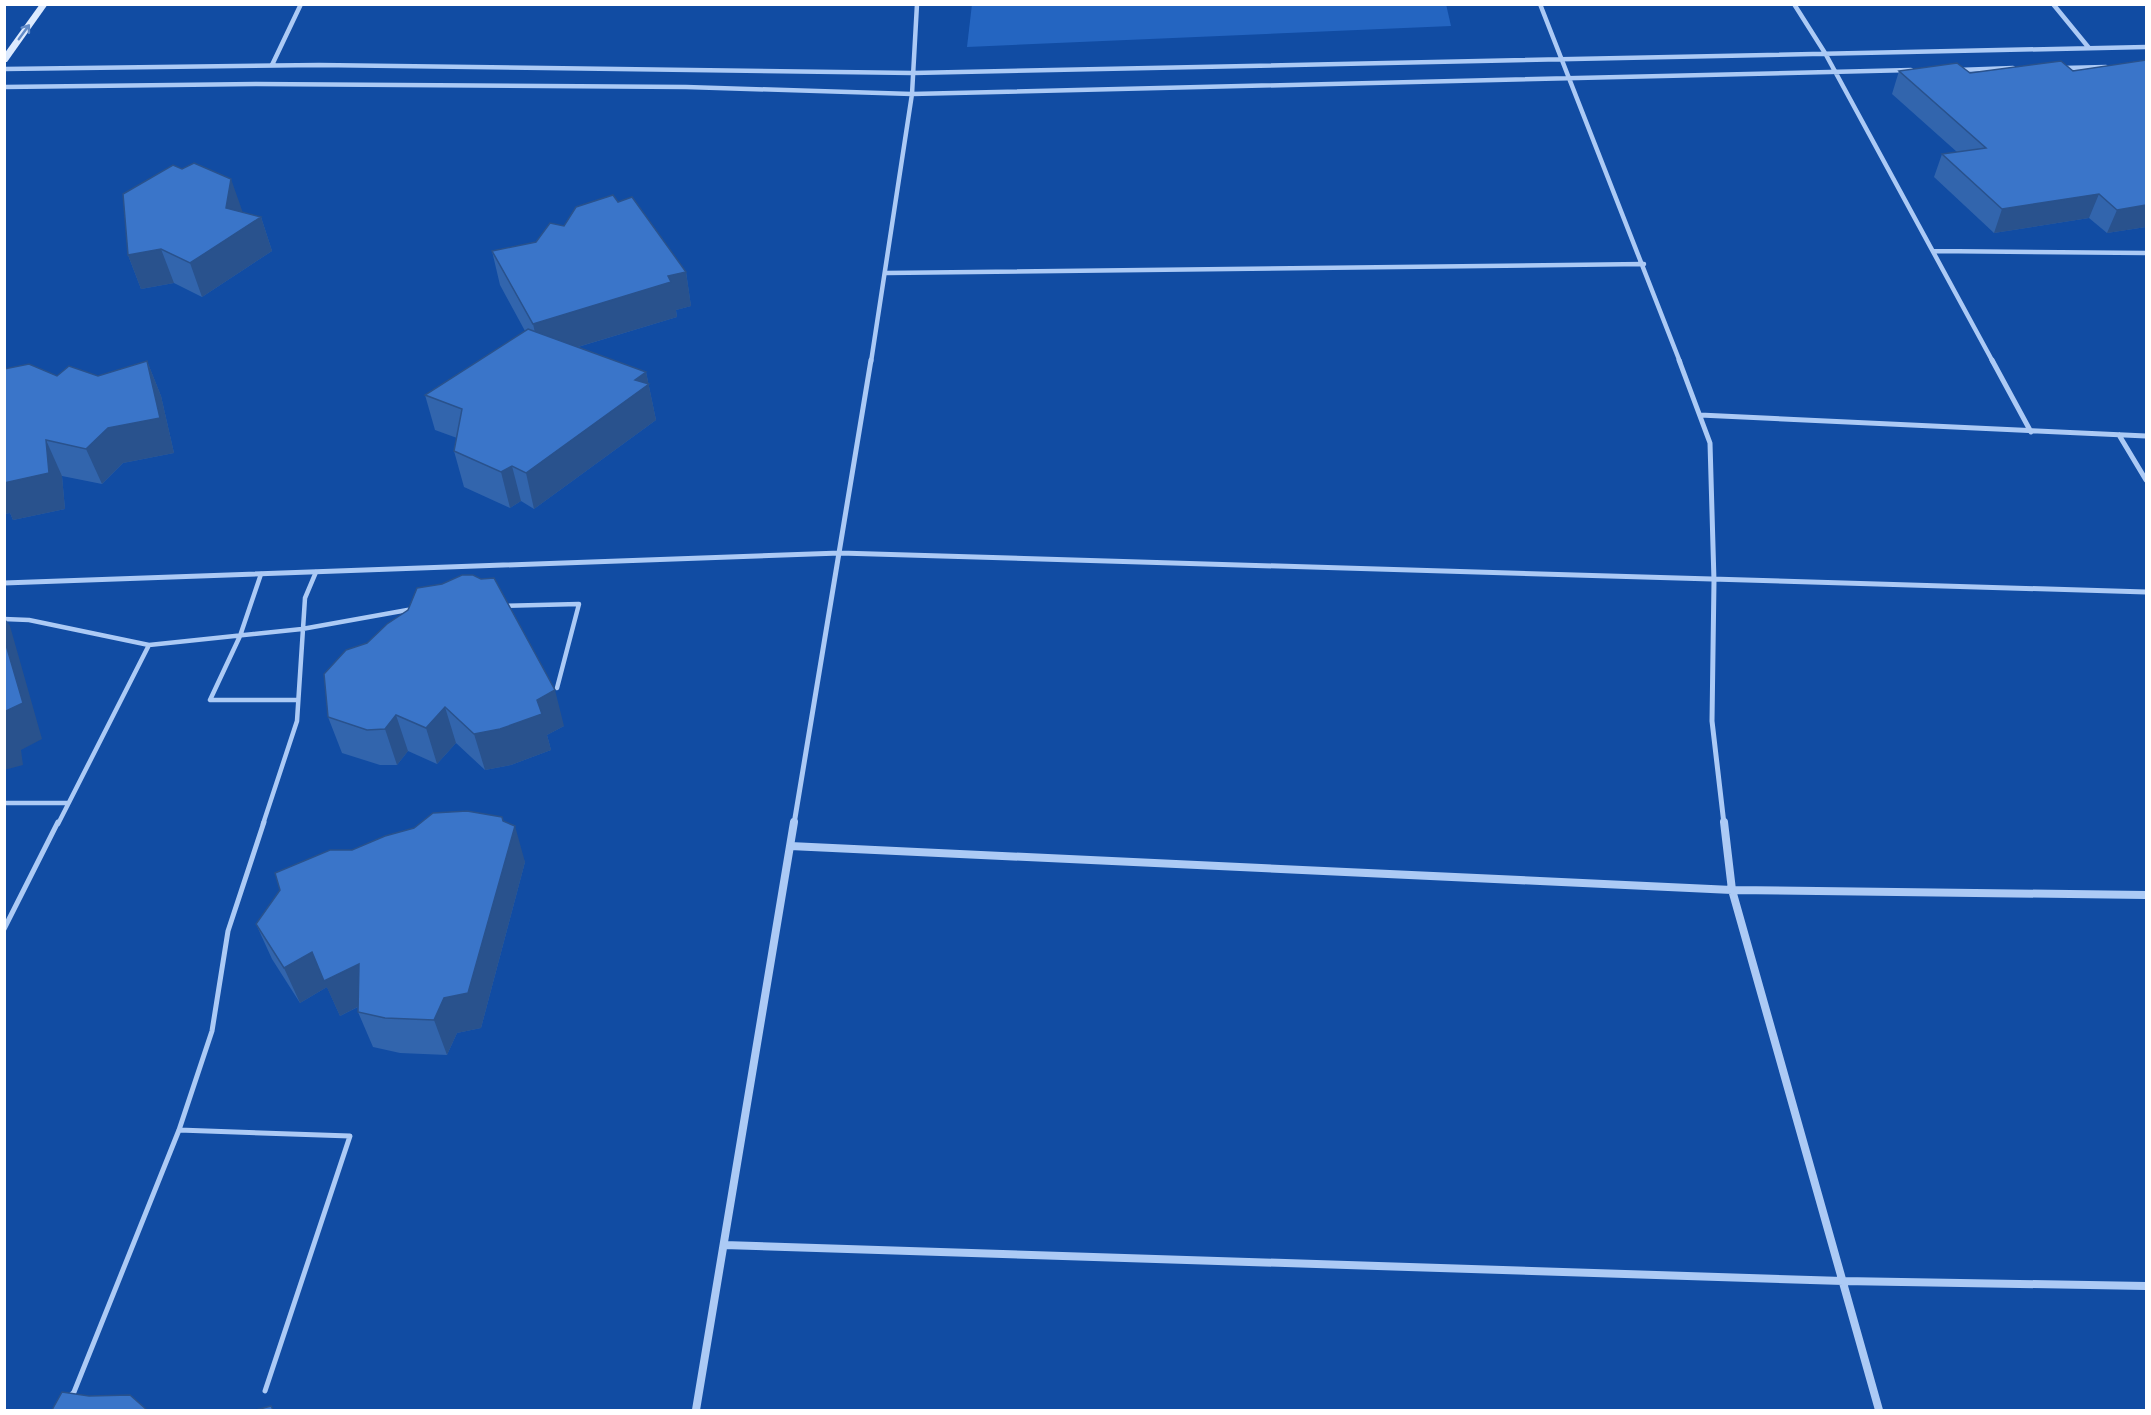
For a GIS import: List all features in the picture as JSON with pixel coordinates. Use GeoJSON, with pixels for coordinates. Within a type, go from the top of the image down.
{"type":"FeatureCollection","features":[{"type":"Feature","properties":{"kind":"street"},"geometry":{"type":"LineString","coordinates":[[4,60],[44,4]]}},
{"type":"Feature","properties":{"kind":"street"},"geometry":{"type":"LineString","coordinates":[[272,65],[301,4]]}},
{"type":"Feature","properties":{"kind":"street"},"geometry":{"type":"LineString","coordinates":[[696,1410],[886,273],[912,94],[917,4]]}},
{"type":"Feature","properties":{"kind":"street"},"geometry":{"type":"LineString","coordinates":[[1540,4],[1644,264],[1710,444],[1714,581],[1712,721],[1732,890],[1878,1410]]}},
{"type":"Feature","properties":{"kind":"street"},"geometry":{"type":"LineString","coordinates":[[1794,4],[1826,53],[2031,432]]}},
{"type":"Feature","properties":{"kind":"street"},"geometry":{"type":"LineString","coordinates":[[2053,4],[2089,48]]}},
{"type":"Feature","properties":{"kind":"street"},"geometry":{"type":"LineString","coordinates":[[4,69],[272,65],[913,73],[2146,47]]}},
{"type":"Feature","properties":{"kind":"street"},"geometry":{"type":"LineString","coordinates":[[2051,68],[2111,67]]}},
{"type":"Feature","properties":{"kind":"street"},"geometry":{"type":"LineString","coordinates":[[1955,70],[2015,68]]}},
{"type":"Feature","properties":{"kind":"street"},"geometry":{"type":"LineString","coordinates":[[4,87],[268,84],[674,87],[912,94],[1567,76],[1919,70]]}},
{"type":"Feature","properties":{"kind":"street"},"geometry":{"type":"LineString","coordinates":[[1933,251],[2146,254]]}},
{"type":"Feature","properties":{"kind":"street"},"geometry":{"type":"LineString","coordinates":[[886,273],[1644,264]]}},
{"type":"Feature","properties":{"kind":"street"},"geometry":{"type":"LineString","coordinates":[[1700,415],[2146,436]]}},
{"type":"Feature","properties":{"kind":"street"},"geometry":{"type":"LineString","coordinates":[[2120,435],[2146,480]]}},
{"type":"Feature","properties":{"kind":"street"},"geometry":{"type":"LineString","coordinates":[[4,583],[840,553],[1714,581],[2146,592]]}},
{"type":"Feature","properties":{"kind":"street"},"geometry":{"type":"LineString","coordinates":[[790,846],[1732,890],[2146,895]]}},
{"type":"Feature","properties":{"kind":"street"},"geometry":{"type":"LineString","coordinates":[[724,1245],[1843,1281],[2146,1286]]}},
{"type":"Feature","properties":{"kind":"lane"},"geometry":{"type":"LineString","coordinates":[[61,1404],[74,1392],[179,1130],[212,1031],[228,931],[297,721],[305,598],[316,572]]}},
{"type":"Feature","properties":{"kind":"lane"},"geometry":{"type":"LineString","coordinates":[[261,574],[240,636],[210,700],[298,700]]}},
{"type":"Feature","properties":{"kind":"lane"},"geometry":{"type":"LineString","coordinates":[[498,606],[579,604],[557,688]]}},
{"type":"Feature","properties":{"kind":"lane"},"geometry":{"type":"LineString","coordinates":[[4,619],[29,620],[149,645],[302,629],[417,608]]}},
{"type":"Feature","properties":{"kind":"lane"},"geometry":{"type":"LineString","coordinates":[[4,929],[149,645]]}},
{"type":"Feature","properties":{"kind":"lane"},"geometry":{"type":"LineString","coordinates":[[4,803],[68,803]]}},
{"type":"Feature","properties":{"kind":"lane"},"geometry":{"type":"LineString","coordinates":[[179,1130],[350,1136],[265,1391]]}},
{"type":"Feature","properties":{"kind":"shaded area"},"geometry":{"type":"Polygon","coordinates":[[[972,4],[1446,4],[1451,26],[967,47],[972,4]]]}},
{"type":"Feature","properties":{"kind":"building"},"geometry":{"type":"Polygon","coordinates":[[[2146,60],[2146,205],[2117,210],[2099,194],[2002,209],[1942,154],[1986,148],[1899,71],[1957,63],[1970,73],[2061,61],[2073,71],[2146,60]]]}},
{"type":"Feature","properties":{"kind":"building"},"geometry":{"type":"Polygon","coordinates":[[[194,163],[231,179],[226,208],[261,217],[190,263],[161,249],[128,255],[123,194],[173,165],[182,169],[194,163]]]}},
{"type":"Feature","properties":{"kind":"building"},"geometry":{"type":"Polygon","coordinates":[[[613,195],[618,202],[632,197],[686,272],[668,276],[671,282],[533,324],[492,251],[536,242],[550,223],[564,226],[576,207],[613,195]]]}},
{"type":"Feature","properties":{"kind":"building"},"geometry":{"type":"Polygon","coordinates":[[[528,329],[646,372],[635,380],[649,384],[526,473],[512,466],[501,472],[454,451],[462,409],[425,395],[528,329]]]}},
{"type":"Feature","properties":{"kind":"building"},"geometry":{"type":"Polygon","coordinates":[[[147,361],[160,418],[108,428],[86,449],[46,440],[49,473],[4,483],[4,369],[29,364],[57,376],[69,366],[98,376],[147,361]]]}},
{"type":"Feature","properties":{"kind":"building"},"geometry":{"type":"Polygon","coordinates":[[[462,575],[473,575],[481,579],[494,578],[555,690],[537,700],[542,714],[500,729],[474,734],[445,707],[426,728],[396,715],[385,729],[367,730],[328,717],[324,674],[346,650],[367,643],[387,624],[408,610],[417,588],[442,584],[462,575]]]}},
{"type":"Feature","properties":{"kind":"building"},"geometry":{"type":"Polygon","coordinates":[[[4,638],[23,703],[4,712],[4,638]]]}},
{"type":"Feature","properties":{"kind":"building"},"geometry":{"type":"Polygon","coordinates":[[[467,811],[502,817],[503,821],[515,826],[468,993],[444,998],[434,1020],[385,1018],[358,1012],[359,964],[324,981],[312,952],[284,968],[256,924],[280,890],[275,873],[330,850],[352,850],[385,836],[414,828],[433,813],[467,811]]]}},
{"type":"Feature","properties":{"kind":"building"},"geometry":{"type":"Polygon","coordinates":[[[62,1392],[89,1396],[130,1395],[147,1410],[52,1410],[62,1392]]]}},
{"type":"Feature","properties":{"kind":"building"},"geometry":{"type":"Polygon","coordinates":[[[271,1406],[273,1410],[256,1410],[271,1406]]]}}]}
